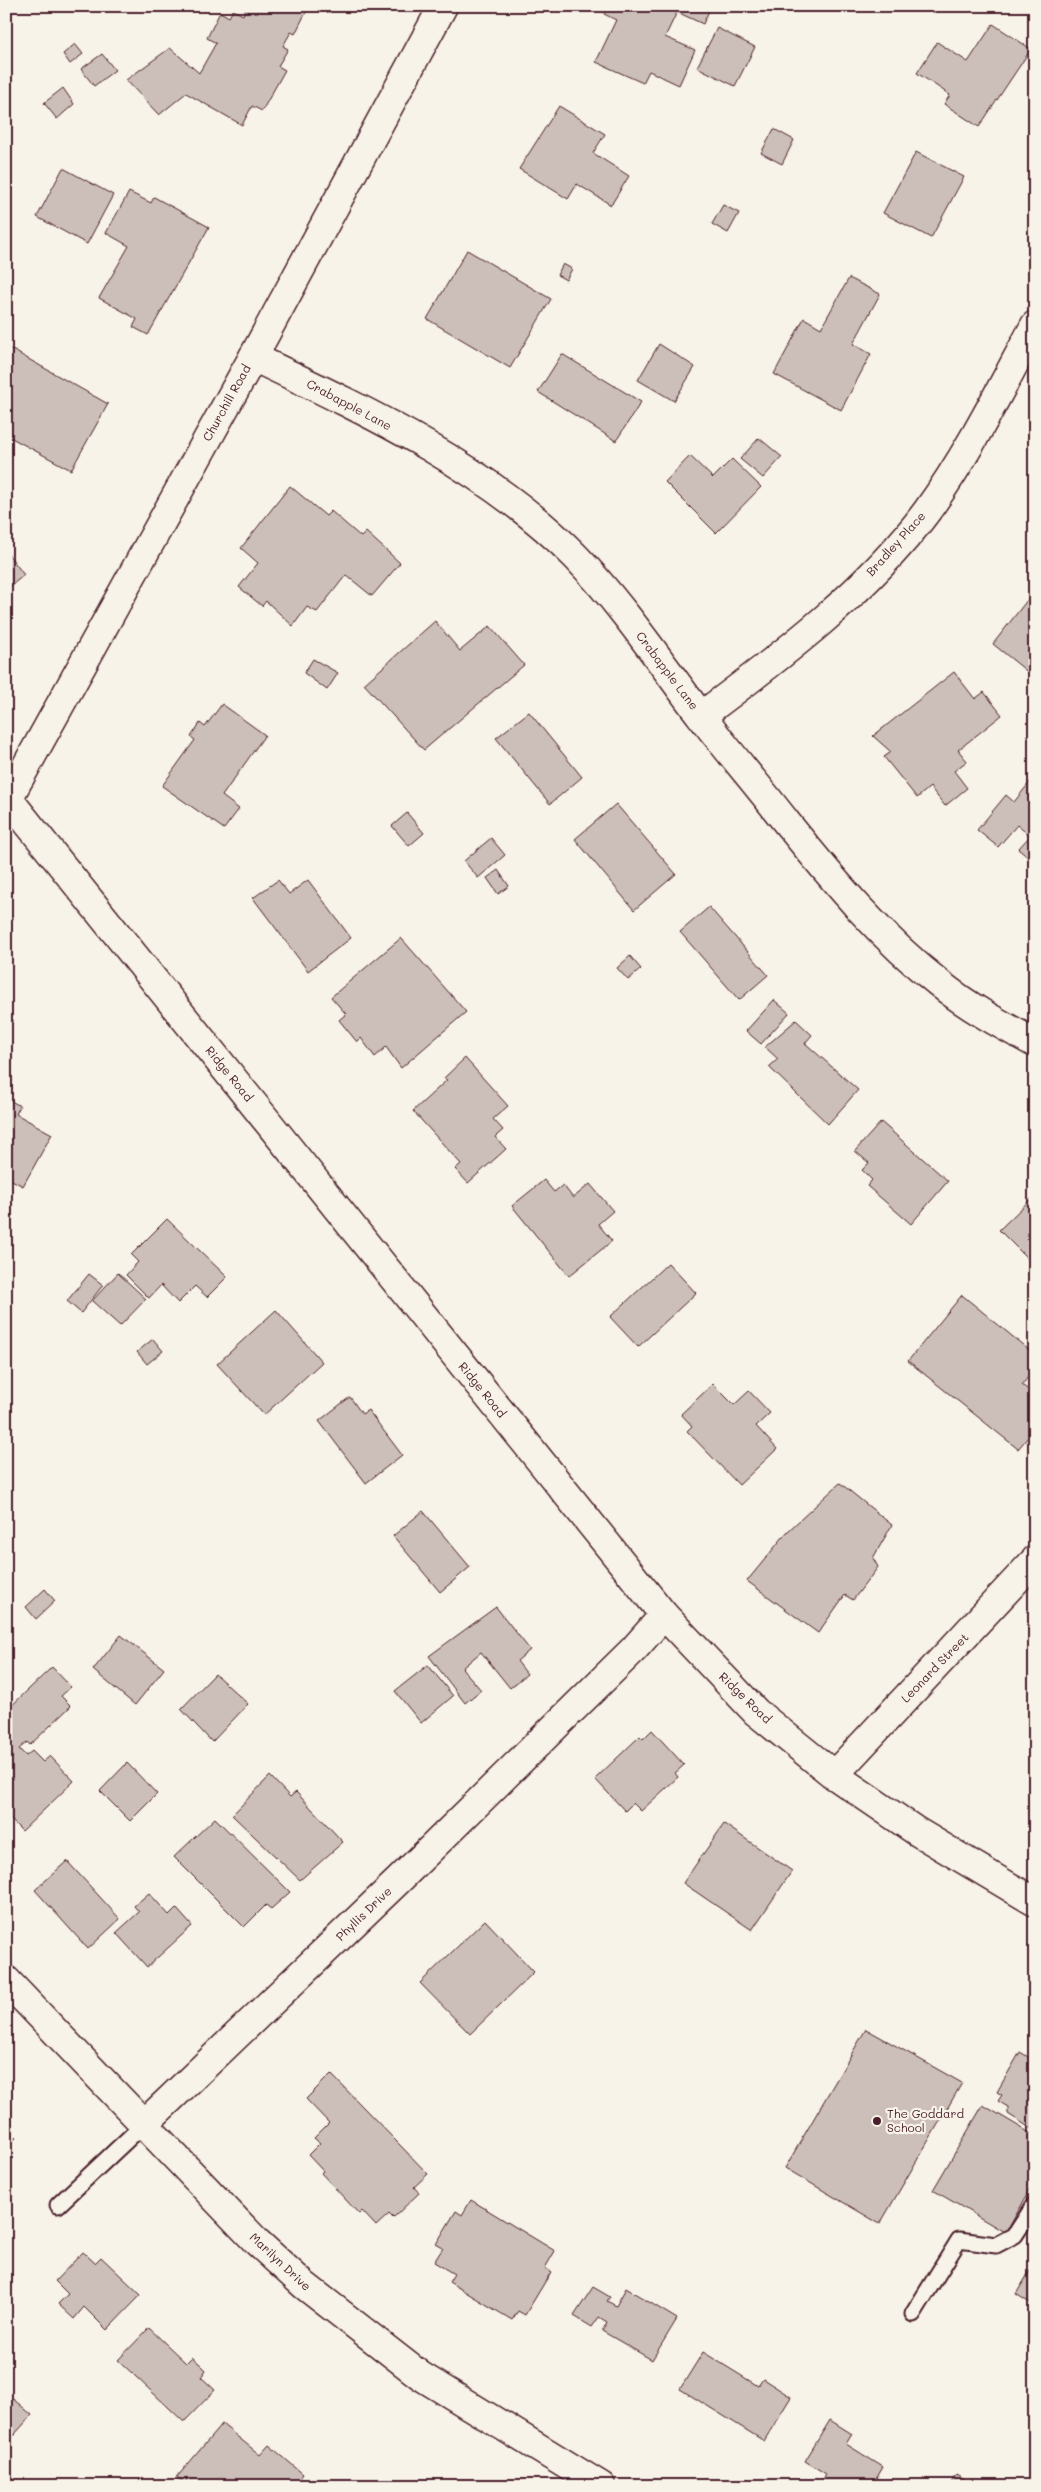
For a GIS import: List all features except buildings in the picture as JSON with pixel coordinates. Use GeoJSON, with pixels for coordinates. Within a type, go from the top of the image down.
{"type":"FeatureCollection","features":[{"type":"Feature","properties":{"kind":"street","name":"Churchill Road"},"geometry":{"type":"LineString","coordinates":[[7,798],[253,357],[444,6]]}},
{"type":"Feature","properties":{"kind":"street","name":"Bradley Place"},"geometry":{"type":"LineString","coordinates":[[701,716],[764,669],[852,592],[888,557],[925,512],[957,468],[1035,325]]}},
{"type":"Feature","properties":{"kind":"street","name":"Crabapple Lane"},"geometry":{"type":"LineString","coordinates":[[253,357],[342,400],[468,470],[535,521],[574,556],[613,597],[701,716],[854,904],[896,946],[940,984],[983,1015],[1035,1043]]}},
{"type":"Feature","properties":{"kind":"street","name":"Ridge Road"},"geometry":{"type":"LineString","coordinates":[[7,798],[664,1616],[756,1712],[834,1774],[916,1831],[1035,1902]]}},
{"type":"Feature","properties":{"kind":"street","name":"Leonard Street"},"geometry":{"type":"LineString","coordinates":[[834,1774],[1035,1560]]}},
{"type":"Feature","properties":{"kind":"street","name":"Phyllis Drive"},"geometry":{"type":"LineString","coordinates":[[145,2123],[427,1853],[634,1650],[664,1616]]}},
{"type":"Feature","properties":{"kind":"street","name":"Marilyn Drive"},"geometry":{"type":"LineString","coordinates":[[6,1980],[257,2242],[347,2320],[421,2376],[601,2486]]}},
{"type":"Feature","properties":{"kind":"lane","name":"Phyllis Drive"},"geometry":{"type":"LineString","coordinates":[[58,2205],[145,2123]]}},
{"type":"Feature","properties":{"kind":"lane"},"geometry":{"type":"LineString","coordinates":[[913,2314],[959,2240],[996,2245],[1015,2235],[1035,2204]]}},
{"type":"Feature","properties":{"kind":"place","name":"The Goddard School"},"geometry":{"type":"Point","coordinates":[877,2121]}}]}
